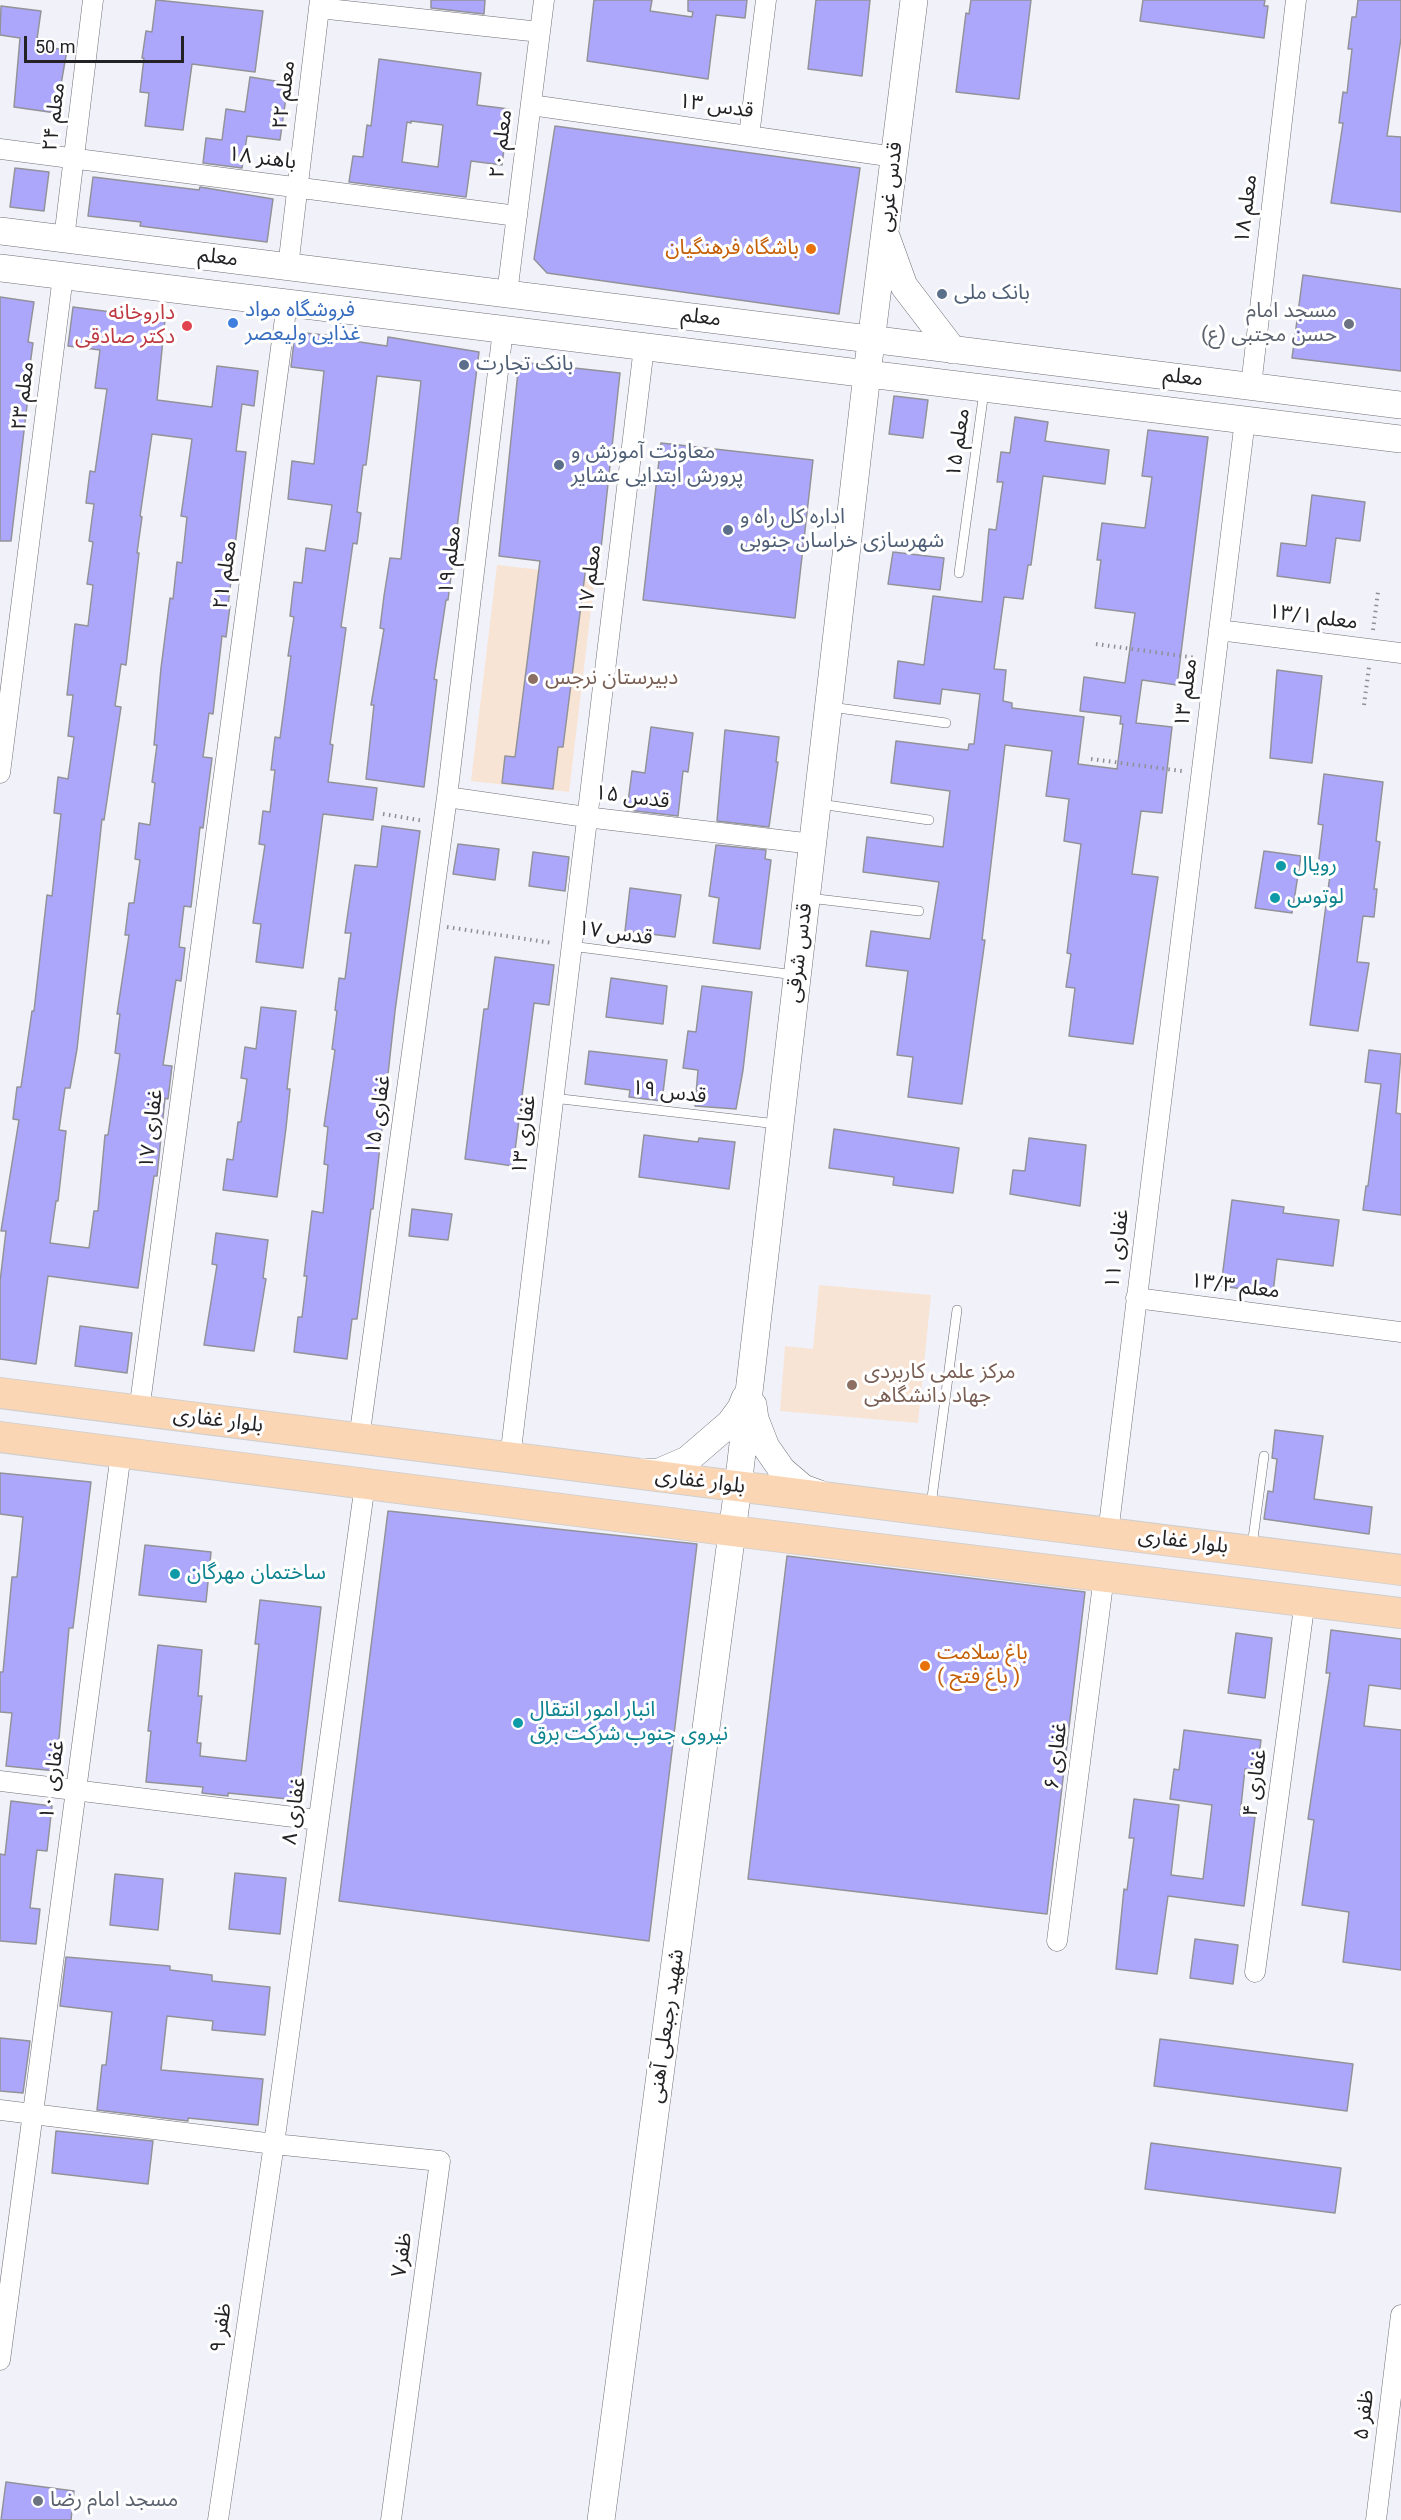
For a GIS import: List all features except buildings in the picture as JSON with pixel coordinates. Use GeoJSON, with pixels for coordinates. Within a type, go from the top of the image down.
{"type":"FeatureCollection","features":[{"type":"Feature","properties":{"kind":"main road","name":"قدس غربی"},"geometry":{"type":"LineString","coordinates":[[867,374],[914,0]]}},
{"type":"Feature","properties":{"kind":"main road","name":"معلم"},"geometry":{"type":"LineString","coordinates":[[0,231],[1401,405]]}},
{"type":"Feature","properties":{"kind":"main road"},"geometry":{"type":"LineString","coordinates":[[885,234],[904,286],[953,350]]}},
{"type":"Feature","properties":{"kind":"main road","name":"معلم"},"geometry":{"type":"LineString","coordinates":[[0,268],[1401,439]]}},
{"type":"Feature","properties":{"kind":"main road","name":"قدس شرقی"},"geometry":{"type":"LineString","coordinates":[[733,1531],[867,374]]}},
{"type":"Feature","properties":{"kind":"main road"},"geometry":{"type":"LineString","coordinates":[[625,1472],[659,1472],[687,1460],[730,1423],[741,1408],[750,1379]]}},
{"type":"Feature","properties":{"kind":"main road"},"geometry":{"type":"LineString","coordinates":[[750,1379],[755,1419],[766,1447],[782,1470],[803,1488],[832,1498]]}},
{"type":"Feature","properties":{"kind":"main road","name":"بلوار غفاری"},"geometry":{"type":"LineString","coordinates":[[0,1393],[1401,1570]]}},
{"type":"Feature","properties":{"kind":"main road","name":"بلوار غفاری"},"geometry":{"type":"LineString","coordinates":[[0,1437],[733,1531],[1401,1613]]}},
{"type":"Feature","properties":{"kind":"main road","name":"شهید رجبعلی آهنی"},"geometry":{"type":"LineString","coordinates":[[601,2520],[733,1531]]}},
{"type":"Feature","properties":{"kind":"street","name":"معلم ۲۴"},"geometry":{"type":"LineString","coordinates":[[64,239],[93,0]]}},
{"type":"Feature","properties":{"kind":"street","name":"معلم ۲۰"},"geometry":{"type":"LineString","coordinates":[[507,294],[544,0]]}},
{"type":"Feature","properties":{"kind":"street"},"geometry":{"type":"LineString","coordinates":[[749,136],[766,0]]}},
{"type":"Feature","properties":{"kind":"street","name":"معلم ۱۸"},"geometry":{"type":"LineString","coordinates":[[1251,386],[1296,0]]}},
{"type":"Feature","properties":{"kind":"street"},"geometry":{"type":"LineString","coordinates":[[320,4],[540,32]]}},
{"type":"Feature","properties":{"kind":"street","name":"معلم ۲۲"},"geometry":{"type":"LineString","coordinates":[[288,267],[320,4]]}},
{"type":"Feature","properties":{"kind":"street","name":"قدس ۱۳"},"geometry":{"type":"LineString","coordinates":[[531,105],[895,157]]}},
{"type":"Feature","properties":{"kind":"street","name":"باهنر ۱۸"},"geometry":{"type":"LineString","coordinates":[[0,149],[517,216]]}},
{"type":"Feature","properties":{"kind":"street","name":"معلم ۲۳"},"geometry":{"type":"LineString","coordinates":[[0,772],[63,276]]}},
{"type":"Feature","properties":{"kind":"street","name":"معلم ۲۱"},"geometry":{"type":"LineString","coordinates":[[212,853],[287,303]]}},
{"type":"Feature","properties":{"kind":"street","name":"معلم ۱۹"},"geometry":{"type":"LineString","coordinates":[[447,797],[503,330]]}},
{"type":"Feature","properties":{"kind":"street","name":"معلم ۱۷"},"geometry":{"type":"LineString","coordinates":[[586,817],[644,347]]}},
{"type":"Feature","properties":{"kind":"street","name":"معلم ۱۳"},"geometry":{"type":"LineString","coordinates":[[1177,972],[1245,420]]}},
{"type":"Feature","properties":{"kind":"street","name":"معلم ۱۳/۱"},"geometry":{"type":"LineString","coordinates":[[1219,630],[1401,653]]}},
{"type":"Feature","properties":{"kind":"street","name":"قدس ۱۵"},"geometry":{"type":"LineString","coordinates":[[447,797],[586,817],[813,844]]}},
{"type":"Feature","properties":{"kind":"street","name":"غفاری ۱۵"},"geometry":{"type":"LineString","coordinates":[[359,1439],[447,797]]}},
{"type":"Feature","properties":{"kind":"street","name":"غفاری ۱۳"},"geometry":{"type":"LineString","coordinates":[[510,1458],[586,817]]}},
{"type":"Feature","properties":{"kind":"street","name":"غفاری ۱۷"},"geometry":{"type":"LineString","coordinates":[[139,1411],[212,853]]}},
{"type":"Feature","properties":{"kind":"street","name":"غفاری ۱۱"},"geometry":{"type":"LineString","coordinates":[[1108,1533],[1177,972]]}},
{"type":"Feature","properties":{"kind":"street","name":"معلم ۱۳/۳"},"geometry":{"type":"LineString","coordinates":[[1137,1298],[1401,1332]]}},
{"type":"Feature","properties":{"kind":"street","name":"غفاری ۱۰"},"geometry":{"type":"LineString","coordinates":[[0,2360],[121,1453]]}},
{"type":"Feature","properties":{"kind":"street","name":"غفاری ۸"},"geometry":{"type":"LineString","coordinates":[[274,2144],[365,1484]]}},
{"type":"Feature","properties":{"kind":"street","name":"غفاری ۶"},"geometry":{"type":"LineString","coordinates":[[1057,1941],[1104,1576]]}},
{"type":"Feature","properties":{"kind":"street","name":"غفاری ۴"},"geometry":{"type":"LineString","coordinates":[[1256,1972],[1305,1600]]}},
{"type":"Feature","properties":{"kind":"street"},"geometry":{"type":"LineString","coordinates":[[0,1781],[318,1820]]}},
{"type":"Feature","properties":{"kind":"street"},"geometry":{"type":"LineString","coordinates":[[0,2110],[274,2144]]}},
{"type":"Feature","properties":{"kind":"street","name":"ظفر ۹"},"geometry":{"type":"LineString","coordinates":[[218,2520],[274,2144]]}},
{"type":"Feature","properties":{"kind":"street","name":"ظفر۷"},"geometry":{"type":"LineString","coordinates":[[274,2144],[440,2162],[391,2520]]}},
{"type":"Feature","properties":{"kind":"street","name":"ظفر ۵"},"geometry":{"type":"LineString","coordinates":[[1376,2520],[1401,2315]]}},
{"type":"Feature","properties":{"kind":"lane","name":"معلم ۱۵"},"geometry":{"type":"LineString","coordinates":[[959,573],[984,388]]}},
{"type":"Feature","properties":{"kind":"lane"},"geometry":{"type":"LineString","coordinates":[[829,707],[946,723]]}},
{"type":"Feature","properties":{"kind":"lane"},"geometry":{"type":"LineString","coordinates":[[817,804],[929,819]]}},
{"type":"Feature","properties":{"kind":"lane"},"geometry":{"type":"LineString","coordinates":[[806,898],[919,911]]}},
{"type":"Feature","properties":{"kind":"lane","name":"قدس ۱۷"},"geometry":{"type":"LineString","coordinates":[[571,946],[797,976]]}},
{"type":"Feature","properties":{"kind":"lane","name":"قدس ۱۹"},"geometry":{"type":"LineString","coordinates":[[553,1098],[780,1124]]}},
{"type":"Feature","properties":{"kind":"lane"},"geometry":{"type":"LineString","coordinates":[[931,1511],[957,1310]]}},
{"type":"Feature","properties":{"kind":"lane"},"geometry":{"type":"LineString","coordinates":[[1251,1551],[1263,1456]]}},
{"type":"Feature","properties":{"kind":"path"},"geometry":{"type":"LineString","coordinates":[[1096,644],[1215,660]]}},
{"type":"Feature","properties":{"kind":"path"},"geometry":{"type":"LineString","coordinates":[[1091,759],[1201,773]]}},
{"type":"Feature","properties":{"kind":"path"},"geometry":{"type":"LineString","coordinates":[[383,814],[443,824]]}},
{"type":"Feature","properties":{"kind":"path","name":"قدس ۱۷"},"geometry":{"type":"LineString","coordinates":[[429,924],[571,946]]}},
{"type":"Feature","properties":{"kind":"shaded area","name":"دبیرستان نرجس"},"geometry":{"type":"Polygon","coordinates":[[[497,565],[595,576],[569,792],[471,781],[497,565]]]}},
{"type":"Feature","properties":{"kind":"shaded area"},"geometry":{"type":"Polygon","coordinates":[[[819,1285],[931,1295],[918,1423],[780,1411],[785,1346],[813,1349],[819,1285]]]}},
{"type":"Feature","properties":{"kind":"place","name":"باشگاه فرهنگیان"},"geometry":{"type":"Point","coordinates":[811,249]}},
{"type":"Feature","properties":{"kind":"place","name":"بانک ملی"},"geometry":{"type":"Point","coordinates":[942,294]}},
{"type":"Feature","properties":{"kind":"place","name":"فروشگاه مواد غذایی ولیعصر"},"geometry":{"type":"Point","coordinates":[233,323]}},
{"type":"Feature","properties":{"kind":"place","name":"مسجد امام حسن مجتبی (ع)"},"geometry":{"type":"Point","coordinates":[1349,324]}},
{"type":"Feature","properties":{"kind":"place","name":"داروخانه دکتر صادقی"},"geometry":{"type":"Point","coordinates":[187,326]}},
{"type":"Feature","properties":{"kind":"place","name":"بانک تجارت"},"geometry":{"type":"Point","coordinates":[464,365]}},
{"type":"Feature","properties":{"kind":"place","name":"معاونت آموزش و پرورش ابتدایی عشایر"},"geometry":{"type":"Point","coordinates":[559,465]}},
{"type":"Feature","properties":{"kind":"place","name":"اداره کل راه و شهرسازی خراسان جنوبی"},"geometry":{"type":"Point","coordinates":[728,530]}},
{"type":"Feature","properties":{"kind":"place","name":"دبیرستان نرجس"},"geometry":{"type":"Point","coordinates":[533,679]}},
{"type":"Feature","properties":{"kind":"place","name":"رویال"},"geometry":{"type":"Point","coordinates":[1281,866]}},
{"type":"Feature","properties":{"kind":"place","name":"لوتوس"},"geometry":{"type":"Point","coordinates":[1275,898]}},
{"type":"Feature","properties":{"kind":"place","name":"مرکز علمی کاربردی جهاد دانشگاهی"},"geometry":{"type":"Point","coordinates":[852,1385]}},
{"type":"Feature","properties":{"kind":"place","name":"ساختمان مهرگان"},"geometry":{"type":"Point","coordinates":[175,1574]}},
{"type":"Feature","properties":{"kind":"place","name":"باغ سلامت ( باغ فتح )"},"geometry":{"type":"Point","coordinates":[925,1666]}},
{"type":"Feature","properties":{"kind":"place","name":"انبار امور انتقال نیروی جنوب شرکت برق"},"geometry":{"type":"Point","coordinates":[518,1723]}},
{"type":"Feature","properties":{"kind":"place","name":"مسجد امام رضا"},"geometry":{"type":"Point","coordinates":[38,2501]}}]}
